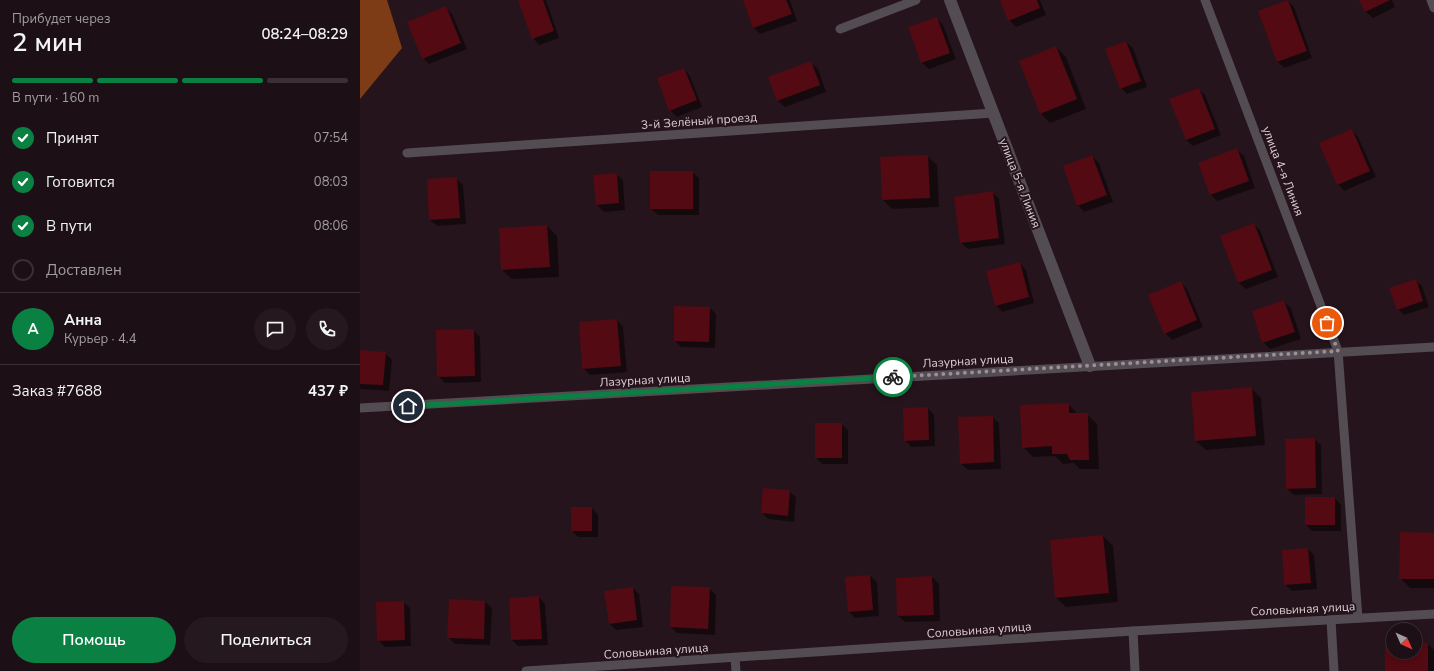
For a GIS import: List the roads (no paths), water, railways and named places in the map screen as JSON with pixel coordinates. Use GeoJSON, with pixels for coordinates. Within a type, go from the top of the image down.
{"type":"FeatureCollection","features":[{"type":"Feature","properties":{"kind":"street","name":"улица 5-я Линия"},"geometry":{"type":"LineString","coordinates":[[950,0],[1090,366]]}},
{"type":"Feature","properties":{"kind":"lane"},"geometry":{"type":"LineString","coordinates":[[840,30],[916,0]]}},
{"type":"Feature","properties":{"kind":"lane","name":"улица 4-я Линия"},"geometry":{"type":"LineString","coordinates":[[1205,0],[1338,351],[1358,618]]}},
{"type":"Feature","properties":{"kind":"lane"},"geometry":{"type":"LineString","coordinates":[[1431,0],[1434,8]]}},
{"type":"Feature","properties":{"kind":"lane","name":"3-й Зелёный проезд"},"geometry":{"type":"LineString","coordinates":[[407,153],[993,113]]}},
{"type":"Feature","properties":{"kind":"lane","name":"Лазурная улица"},"geometry":{"type":"LineString","coordinates":[[360,408],[1434,346]]}},
{"type":"Feature","properties":{"kind":"lane","name":"Соловьиная улица"},"geometry":{"type":"LineString","coordinates":[[526,671],[1434,614]]}},
{"type":"Feature","properties":{"kind":"lane"},"geometry":{"type":"LineString","coordinates":[[1331,620],[1334,671]]}},
{"type":"Feature","properties":{"kind":"lane"},"geometry":{"type":"LineString","coordinates":[[1133,632],[1135,671]]}},
{"type":"Feature","properties":{"kind":"lane"},"geometry":{"type":"LineString","coordinates":[[735,658],[736,671]]}}]}
